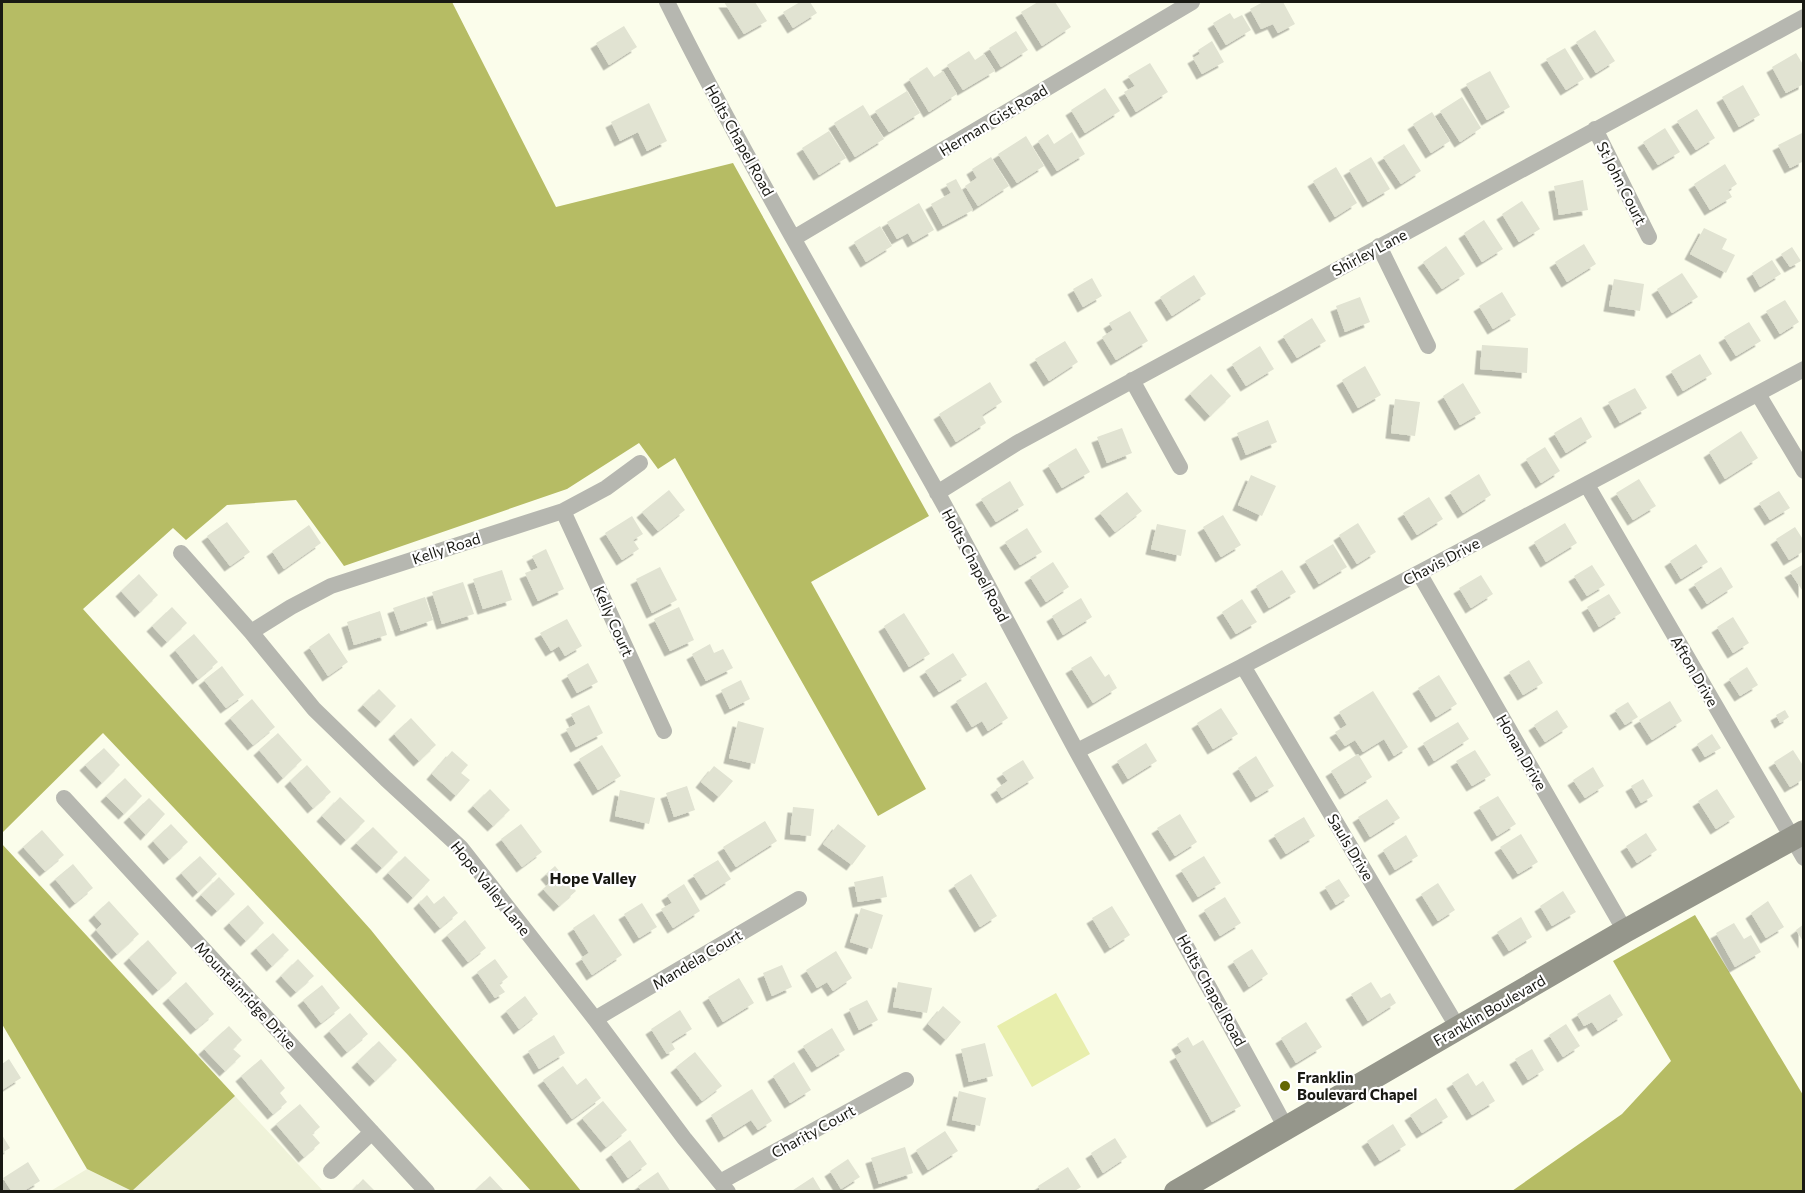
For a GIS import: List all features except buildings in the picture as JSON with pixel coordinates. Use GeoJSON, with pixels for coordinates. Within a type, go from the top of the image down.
{"type":"FeatureCollection","features":[{"type":"Feature","properties":{"kind":"street","name":"Holts Chapel Road"},"geometry":{"type":"LineString","coordinates":[[667,2],[794,238],[1286,1128]]}},
{"type":"Feature","properties":{"kind":"street","name":"Herman Gist Road"},"geometry":{"type":"LineString","coordinates":[[794,238],[1191,2]]}},
{"type":"Feature","properties":{"kind":"street","name":"Shirley Lane"},"geometry":{"type":"LineString","coordinates":[[937,493],[1017,443],[1803,17]]}},
{"type":"Feature","properties":{"kind":"street","name":"St John Court"},"geometry":{"type":"LineString","coordinates":[[1596,129],[1649,237]]}},
{"type":"Feature","properties":{"kind":"street"},"geometry":{"type":"LineString","coordinates":[[1379,246],[1428,346]]}},
{"type":"Feature","properties":{"kind":"street","name":"Chavis Drive"},"geometry":{"type":"LineString","coordinates":[[1077,751],[1244,666],[1803,369]]}},
{"type":"Feature","properties":{"kind":"street"},"geometry":{"type":"LineString","coordinates":[[1132,380],[1180,467]]}},
{"type":"Feature","properties":{"kind":"street"},"geometry":{"type":"LineString","coordinates":[[1758,394],[1803,471]]}},
{"type":"Feature","properties":{"kind":"street","name":"Kelly Road"},"geometry":{"type":"LineString","coordinates":[[251,632],[331,586],[563,511],[606,488],[640,463]]}},
{"type":"Feature","properties":{"kind":"street","name":"Afton Drive"},"geometry":{"type":"LineString","coordinates":[[1587,484],[1800,843]]}},
{"type":"Feature","properties":{"kind":"street","name":"Kelly Court"},"geometry":{"type":"LineString","coordinates":[[563,511],[664,731]]}},
{"type":"Feature","properties":{"kind":"street","name":"Hope Valley Lane"},"geometry":{"type":"LineString","coordinates":[[180,553],[251,632],[314,709],[461,848],[595,1019],[684,1138],[724,1186]]}},
{"type":"Feature","properties":{"kind":"street","name":"Honan Drive"},"geometry":{"type":"LineString","coordinates":[[1419,573],[1625,931]]}},
{"type":"Feature","properties":{"kind":"street","name":"Sauls Drive"},"geometry":{"type":"LineString","coordinates":[[1244,666],[1458,1028]]}},
{"type":"Feature","properties":{"kind":"street","name":"Mountainridge Drive"},"geometry":{"type":"LineString","coordinates":[[64,798],[428,1191]]}},
{"type":"Feature","properties":{"kind":"street","name":"Franklin Boulevard"},"geometry":{"type":"LineString","coordinates":[[1176,1191],[1625,931],[1800,843]]}},
{"type":"Feature","properties":{"kind":"street","name":"Mandela Court"},"geometry":{"type":"LineString","coordinates":[[595,1019],[799,899]]}},
{"type":"Feature","properties":{"kind":"street","name":"Charity Court"},"geometry":{"type":"LineString","coordinates":[[724,1186],[906,1080]]}},
{"type":"Feature","properties":{"kind":"street"},"geometry":{"type":"LineString","coordinates":[[331,1171],[372,1132]]}},
{"type":"Feature","properties":{"kind":"shaded area"},"geometry":{"type":"Polygon","coordinates":[[[235,1096],[323,1191],[49,1192],[87,1169],[132,1191],[235,1096]]]}},
{"type":"Feature","properties":{"kind":"green space"},"geometry":{"type":"Polygon","coordinates":[[[2,2],[452,2],[556,207],[733,163],[929,516],[811,582],[926,789],[878,816],[675,458],[658,469],[639,443],[567,489],[344,566],[296,500],[227,505],[186,540],[173,528],[83,609],[371,930],[581,1191],[531,1191],[408,1055],[103,733],[2,833],[2,2]]]}},
{"type":"Feature","properties":{"kind":"green space"},"geometry":{"type":"Polygon","coordinates":[[[2,844],[235,1096],[132,1191],[87,1169],[2,1024],[2,844]]]}},
{"type":"Feature","properties":{"kind":"green space"},"geometry":{"type":"Polygon","coordinates":[[[1695,915],[1803,1095],[1803,1191],[1512,1191],[1622,1114],[1671,1061],[1613,961],[1695,915]]]}},
{"type":"Feature","properties":{"kind":"green space"},"geometry":{"type":"Polygon","coordinates":[[[1056,993],[1090,1054],[1032,1087],[997,1026],[1056,993]]]}},
{"type":"Feature","properties":{"kind":"place","name":"Franklin Boulevard Chapel"},"geometry":{"type":"Point","coordinates":[1285,1086]}},
{"type":"Feature","properties":{"kind":"district","name":"Hope Valley"},"geometry":{"type":"Point","coordinates":[593,877]}}]}
